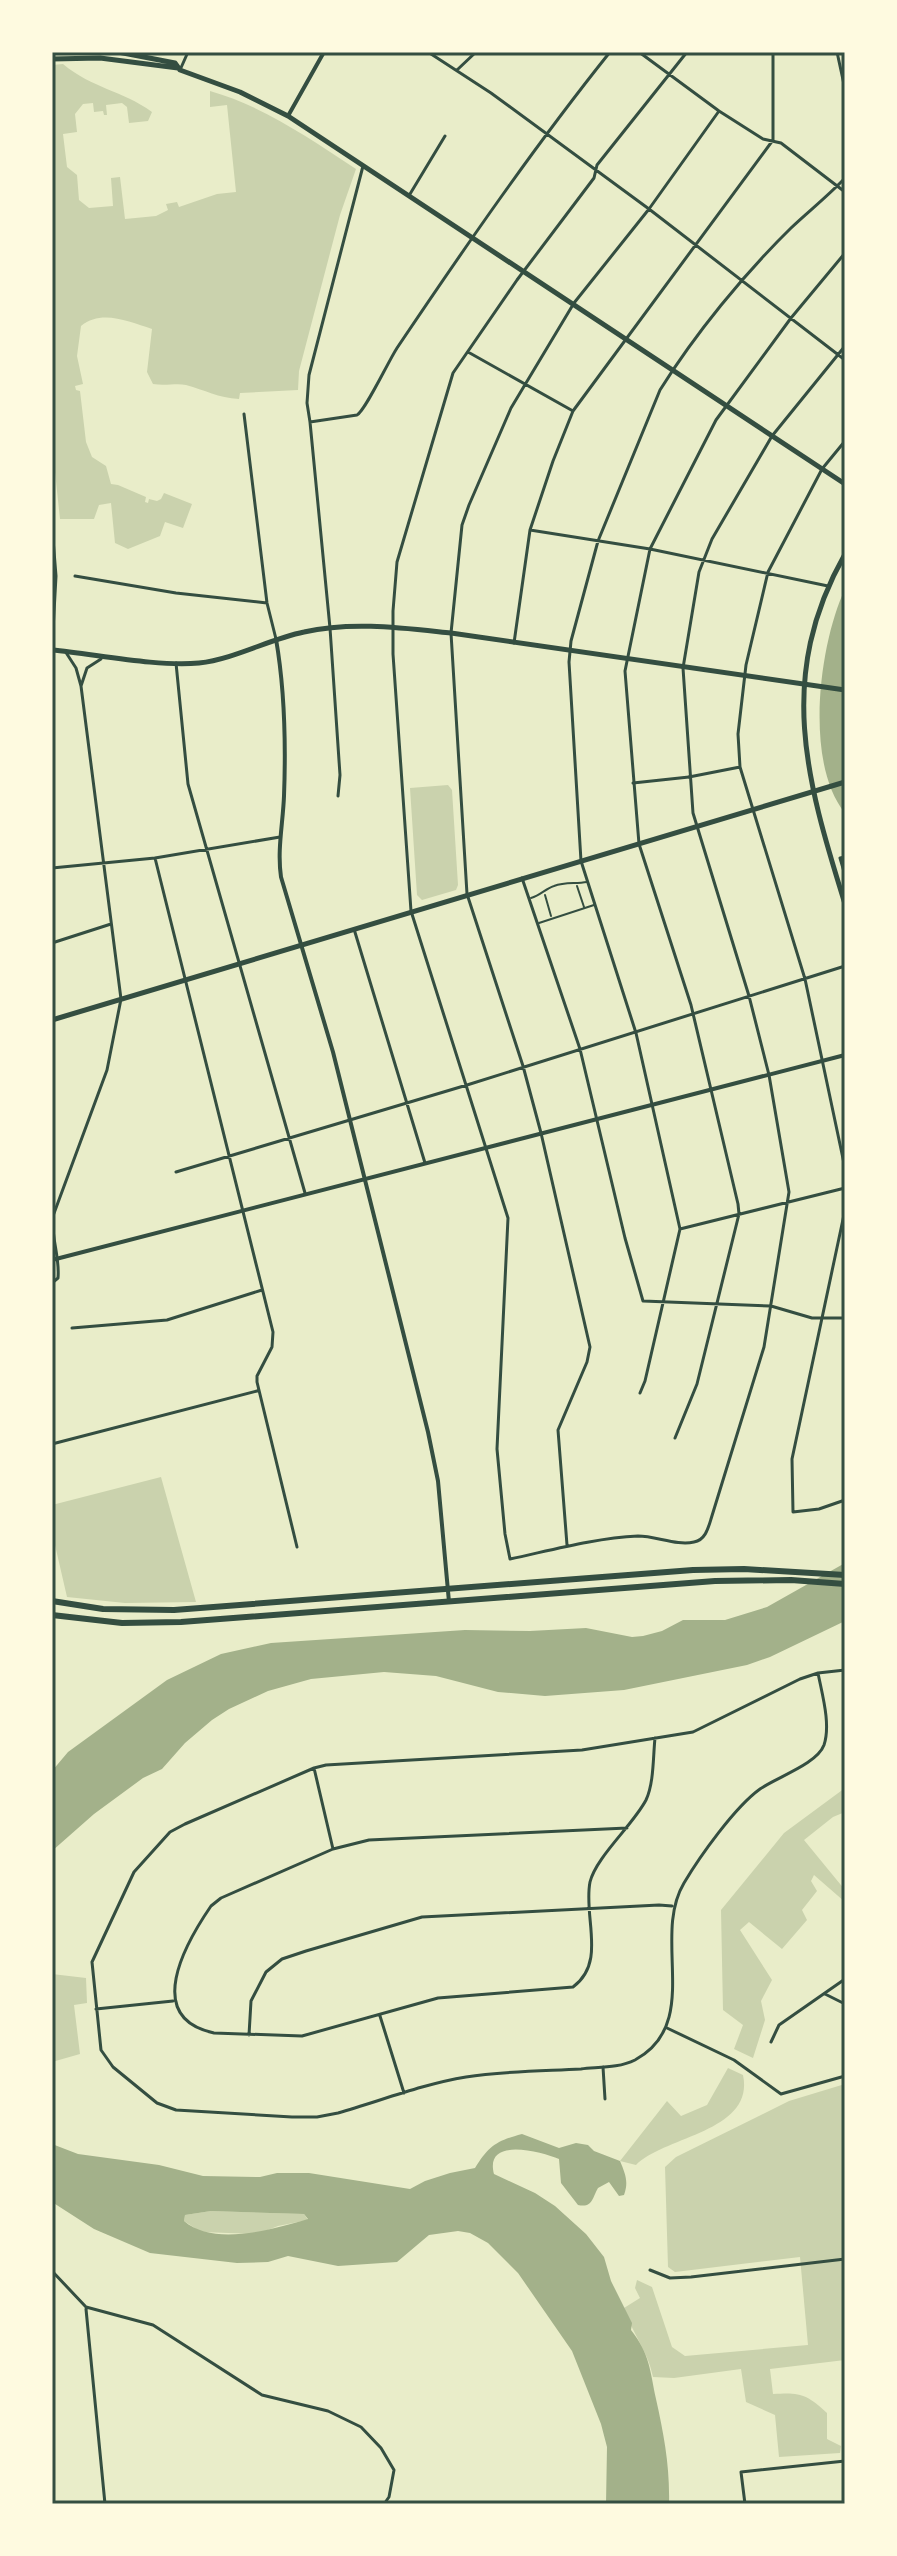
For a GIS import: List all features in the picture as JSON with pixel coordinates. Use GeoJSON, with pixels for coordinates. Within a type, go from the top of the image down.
{"type":"FeatureCollection","features":[{"type":"Feature","properties":{"kind":"highway"},"geometry":{"type":"LineString","coordinates":[[52,1599],[80,1606],[210,1609],[693,1570],[801,1571],[845,1575]]}},
{"type":"Feature","properties":{"kind":"highway"},"geometry":{"type":"LineString","coordinates":[[52,1617],[86,1621],[181,1622],[715,1581],[791,1580],[845,1584]]}},
{"type":"Feature","properties":{"kind":"main road"},"geometry":{"type":"LineString","coordinates":[[118,52],[177,67],[253,97],[288,116],[845,484]]}},
{"type":"Feature","properties":{"kind":"main road"},"geometry":{"type":"LineString","coordinates":[[52,59],[100,58],[177,67]]}},
{"type":"Feature","properties":{"kind":"main road"},"geometry":{"type":"LineString","coordinates":[[52,539],[55,590],[52,630]]}},
{"type":"Feature","properties":{"kind":"main road"},"geometry":{"type":"LineString","coordinates":[[845,554],[828,586],[803,684],[803,739],[813,792],[845,904]]}},
{"type":"Feature","properties":{"kind":"main road"},"geometry":{"type":"LineString","coordinates":[[52,650],[176,663],[207,662],[276,639],[330,628],[392,628],[451,633],[845,690]]}},
{"type":"Feature","properties":{"kind":"main road"},"geometry":{"type":"LineString","coordinates":[[52,1020],[845,782]]}},
{"type":"Feature","properties":{"kind":"street"},"geometry":{"type":"LineString","coordinates":[[177,67],[188,52]]}},
{"type":"Feature","properties":{"kind":"street"},"geometry":{"type":"LineString","coordinates":[[288,116],[324,52]]}},
{"type":"Feature","properties":{"kind":"street"},"geometry":{"type":"LineString","coordinates":[[428,52],[649,209],[845,360]]}},
{"type":"Feature","properties":{"kind":"street"},"geometry":{"type":"LineString","coordinates":[[457,70],[476,52]]}},
{"type":"Feature","properties":{"kind":"street"},"geometry":{"type":"LineString","coordinates":[[310,422],[357,415],[363,411],[387,362],[472,237],[546,133],[610,52]]}},
{"type":"Feature","properties":{"kind":"street"},"geometry":{"type":"LineString","coordinates":[[639,52],[719,111],[763,139],[781,143],[845,192]]}},
{"type":"Feature","properties":{"kind":"street"},"geometry":{"type":"LineString","coordinates":[[687,52],[597,165],[594,178],[453,373],[397,562],[392,628],[411,911],[508,1218],[497,1449],[510,1559],[567,1545],[640,1536],[685,1543],[696,1542],[706,1534],[764,1347],[789,1202],[769,1075],[749,996],[695,827],[683,668],[703,559],[772,436],[845,346]]}},
{"type":"Feature","properties":{"kind":"street"},"geometry":{"type":"LineString","coordinates":[[514,643],[530,530],[573,411],[773,140],[773,52]]}},
{"type":"Feature","properties":{"kind":"street"},"geometry":{"type":"LineString","coordinates":[[837,52],[845,89]]}},
{"type":"Feature","properties":{"kind":"street"},"geometry":{"type":"LineString","coordinates":[[567,1545],[558,1430],[587,1362],[590,1347],[523,1066],[467,894],[451,633],[462,525],[523,384],[574,303],[649,209],[719,111]]}},
{"type":"Feature","properties":{"kind":"street"},"geometry":{"type":"LineString","coordinates":[[409,196],[445,136]]}},
{"type":"Feature","properties":{"kind":"street"},"geometry":{"type":"LineString","coordinates":[[338,796],[340,775],[330,628],[307,403],[309,375],[363,166]]}},
{"type":"Feature","properties":{"kind":"street"},"geometry":{"type":"LineString","coordinates":[[640,1393],[680,1229],[636,1033],[581,861],[569,651],[598,541],[648,418],[673,371],[743,281],[790,230],[845,178]]}},
{"type":"Feature","properties":{"kind":"street"},"geometry":{"type":"LineString","coordinates":[[675,1438],[697,1384],[739,1214],[692,1014],[639,844],[625,671],[650,549],[725,405],[845,253]]}},
{"type":"Feature","properties":{"kind":"street"},"geometry":{"type":"LineString","coordinates":[[467,351],[573,411]]}},
{"type":"Feature","properties":{"kind":"street"},"geometry":{"type":"LineString","coordinates":[[244,414],[267,603],[284,684],[281,877],[333,1052],[433,1455],[449,1602]]}},
{"type":"Feature","properties":{"kind":"street"},"geometry":{"type":"LineString","coordinates":[[845,441],[822,469],[768,572],[745,676],[738,734],[740,767],[805,979],[845,1168]]}},
{"type":"Feature","properties":{"kind":"street"},"geometry":{"type":"LineString","coordinates":[[530,530],[650,549],[828,586]]}},
{"type":"Feature","properties":{"kind":"street"},"geometry":{"type":"LineString","coordinates":[[75,576],[176,593],[267,603]]}},
{"type":"Feature","properties":{"kind":"street"},"geometry":{"type":"LineString","coordinates":[[52,1283],[58,1278],[52,1238],[53,1216],[107,1070],[121,999],[81,686],[76,668],[65,651]]}},
{"type":"Feature","properties":{"kind":"street"},"geometry":{"type":"LineString","coordinates":[[81,686],[90,665],[112,656]]}},
{"type":"Feature","properties":{"kind":"street"},"geometry":{"type":"LineString","coordinates":[[176,663],[188,784],[305,1193]]}},
{"type":"Feature","properties":{"kind":"street"},"geometry":{"type":"LineString","coordinates":[[633,783],[740,767]]}},
{"type":"Feature","properties":{"kind":"street"},"geometry":{"type":"LineString","coordinates":[[52,868],[155,858],[280,837]]}},
{"type":"Feature","properties":{"kind":"street"},"geometry":{"type":"LineString","coordinates":[[845,857],[840,858],[845,875]]}},
{"type":"Feature","properties":{"kind":"street"},"geometry":{"type":"LineString","coordinates":[[155,858],[274,1340],[257,1376],[297,1547]]}},
{"type":"Feature","properties":{"kind":"street"},"geometry":{"type":"LineString","coordinates":[[522,878],[580,1049],[640,1296],[648,1302],[771,1306],[822,1319],[845,1318]]}},
{"type":"Feature","properties":{"kind":"street"},"geometry":{"type":"LineString","coordinates":[[52,943],[111,924]]}},
{"type":"Feature","properties":{"kind":"street"},"geometry":{"type":"LineString","coordinates":[[354,929],[425,1163]]}},
{"type":"Feature","properties":{"kind":"street"},"geometry":{"type":"LineString","coordinates":[[176,1172],[636,1033],[845,966]]}},
{"type":"Feature","properties":{"kind":"street"},"geometry":{"type":"LineString","coordinates":[[54,1259],[845,1055]]}},
{"type":"Feature","properties":{"kind":"street"},"geometry":{"type":"LineString","coordinates":[[680,1229],[845,1188]]}},
{"type":"Feature","properties":{"kind":"street"},"geometry":{"type":"LineString","coordinates":[[845,1210],[792,1459],[793,1512],[819,1509],[845,1500]]}},
{"type":"Feature","properties":{"kind":"street"},"geometry":{"type":"LineString","coordinates":[[72,1328],[167,1320],[262,1290]]}},
{"type":"Feature","properties":{"kind":"street"},"geometry":{"type":"LineString","coordinates":[[52,1444],[259,1391]]}},
{"type":"Feature","properties":{"kind":"street"},"geometry":{"type":"LineString","coordinates":[[818,1673],[826,1731],[823,1746],[815,1757],[772,1781],[740,1808],[689,1876],[673,1906],[672,2010],[667,2028],[644,2054],[623,2065],[469,2076],[317,2117],[176,2110],[157,2103],[113,2067],[101,2050],[92,1962],[134,1872],[170,1832],[185,1824],[314,1768],[336,1764],[582,1750],[693,1732],[818,1673],[845,1670]]}},
{"type":"Feature","properties":{"kind":"street"},"geometry":{"type":"LineString","coordinates":[[627,1828],[369,1840],[333,1849],[237,1890],[211,1906],[174,1980],[173,2001],[190,2026],[214,2033],[316,2034],[438,1998],[573,1987],[587,1972],[592,1957],[591,1878],[627,1828],[649,1793],[655,1738]]}},
{"type":"Feature","properties":{"kind":"street"},"geometry":{"type":"LineString","coordinates":[[314,1768],[333,1849]]}},
{"type":"Feature","properties":{"kind":"street"},"geometry":{"type":"LineString","coordinates":[[249,2035],[251,2001],[266,1972],[282,1959],[422,1917],[673,1906]]}},
{"type":"Feature","properties":{"kind":"street"},"geometry":{"type":"LineString","coordinates":[[771,2042],[779,2025],[845,1979]]}},
{"type":"Feature","properties":{"kind":"street"},"geometry":{"type":"LineString","coordinates":[[825,1994],[845,2004]]}},
{"type":"Feature","properties":{"kind":"street"},"geometry":{"type":"LineString","coordinates":[[96,2009],[173,2001]]}},
{"type":"Feature","properties":{"kind":"street"},"geometry":{"type":"LineString","coordinates":[[380,2016],[405,2094]]}},
{"type":"Feature","properties":{"kind":"street"},"geometry":{"type":"LineString","coordinates":[[667,2028],[734,2060],[781,2094],[845,2076]]}},
{"type":"Feature","properties":{"kind":"street"},"geometry":{"type":"LineString","coordinates":[[603,2067],[605,2099]]}},
{"type":"Feature","properties":{"kind":"street"},"geometry":{"type":"LineString","coordinates":[[650,2270],[670,2278],[691,2277],[845,2259]]}},
{"type":"Feature","properties":{"kind":"street"},"geometry":{"type":"LineString","coordinates":[[52,2271],[86,2307],[153,2325],[262,2395],[328,2411],[361,2427],[381,2448],[394,2470],[389,2497],[384,2504]]}},
{"type":"Feature","properties":{"kind":"street"},"geometry":{"type":"LineString","coordinates":[[86,2307],[105,2504]]}},
{"type":"Feature","properties":{"kind":"street"},"geometry":{"type":"LineString","coordinates":[[745,2504],[741,2472],[845,2461]]}},
{"type":"Feature","properties":{"kind":"lane"},"geometry":{"type":"LineString","coordinates":[[530,898],[545,894],[550,887],[587,882]]}},
{"type":"Feature","properties":{"kind":"lane"},"geometry":{"type":"LineString","coordinates":[[577,884],[584,908]]}},
{"type":"Feature","properties":{"kind":"lane"},"geometry":{"type":"LineString","coordinates":[[545,894],[551,918]]}},
{"type":"Feature","properties":{"kind":"lane"},"geometry":{"type":"LineString","coordinates":[[538,923],[594,905]]}},
{"type":"Feature","properties":{"kind":"shaded area"},"geometry":{"type":"Polygon","coordinates":[[[63,64],[85,79],[152,112],[148,121],[129,123],[127,107],[122,103],[106,105],[107,115],[104,115],[103,111],[94,112],[93,103],[83,104],[75,114],[77,132],[63,134],[67,167],[77,175],[79,200],[89,208],[113,206],[111,178],[120,177],[125,219],[156,216],[168,210],[166,204],[177,202],[179,207],[217,194],[236,192],[227,105],[210,107],[210,91],[267,114],[356,169],[340,215],[299,371],[298,390],[240,393],[239,399],[186,385],[153,384],[147,372],[152,329],[107,318],[98,318],[81,326],[77,356],[83,384],[75,386],[80,391],[86,442],[92,457],[106,466],[111,484],[146,497],[145,502],[148,503],[149,499],[157,501],[164,493],[192,504],[183,528],[165,522],[160,536],[128,549],[115,543],[111,503],[99,505],[94,519],[60,519],[52,444],[52,65],[63,64]]]}},
{"type":"Feature","properties":{"kind":"shaded area"},"geometry":{"type":"Polygon","coordinates":[[[845,589],[845,813],[832,791],[824,765],[820,703],[828,640],[845,589]]]}},
{"type":"Feature","properties":{"kind":"shaded area"},"geometry":{"type":"Polygon","coordinates":[[[448,785],[452,790],[458,885],[456,890],[422,900],[417,895],[410,788],[448,785]]]}},
{"type":"Feature","properties":{"kind":"shaded area"},"geometry":{"type":"Polygon","coordinates":[[[161,1477],[196,1602],[125,1603],[67,1597],[52,1532],[52,1505],[161,1477]]]}},
{"type":"Feature","properties":{"kind":"shaded area"},"geometry":{"type":"Polygon","coordinates":[[[845,1563],[845,1621],[747,1665],[624,1690],[545,1696],[498,1692],[436,1676],[384,1672],[311,1679],[268,1691],[212,1720],[185,1743],[162,1769],[143,1778],[94,1814],[52,1851],[52,1771],[68,1752],[167,1680],[221,1654],[271,1643],[465,1630],[586,1628],[632,1637],[643,1636],[662,1631],[683,1620],[725,1620],[767,1607],[845,1563]]]}},
{"type":"Feature","properties":{"kind":"shaded area"},"geometry":{"type":"Polygon","coordinates":[[[845,1788],[845,1812],[833,1817],[804,1840],[845,1890],[845,1902],[814,1875],[811,1881],[817,1891],[802,1910],[807,1920],[782,1949],[749,1922],[740,1930],[772,1980],[761,2001],[765,2020],[753,2058],[734,2049],[743,2025],[723,2010],[721,1910],[784,1833],[845,1788]]]}},
{"type":"Feature","properties":{"kind":"shaded area"},"geometry":{"type":"Polygon","coordinates":[[[52,1974],[86,1978],[87,2003],[74,2005],[80,2054],[52,2062],[52,1974]]]}},
{"type":"Feature","properties":{"kind":"shaded area"},"geometry":{"type":"Polygon","coordinates":[[[728,2068],[743,2075],[743,2094],[735,2109],[722,2121],[649,2155],[636,2165],[620,2161],[667,2101],[681,2116],[707,2105],[728,2068]]]}},
{"type":"Feature","properties":{"kind":"shaded area"},"geometry":{"type":"Polygon","coordinates":[[[845,2084],[845,2360],[770,2369],[773,2394],[803,2396],[827,2413],[827,2439],[841,2446],[840,2453],[779,2457],[775,2415],[746,2402],[741,2369],[674,2378],[653,2377],[624,2308],[640,2298],[635,2288],[637,2280],[652,2287],[672,2347],[685,2356],[808,2345],[800,2257],[675,2272],[668,2267],[665,2167],[676,2157],[789,2101],[845,2084]]]}},
{"type":"Feature","properties":{"kind":"shaded area"},"geometry":{"type":"Polygon","coordinates":[[[522,2134],[559,2148],[576,2143],[588,2145],[594,2151],[620,2161],[626,2182],[624,2195],[619,2196],[609,2182],[598,2188],[591,2201],[583,2206],[578,2205],[561,2183],[559,2159],[516,2150],[497,2155],[493,2162],[494,2174],[555,2206],[586,2234],[604,2257],[611,2281],[632,2323],[631,2330],[648,2363],[666,2451],[669,2504],[606,2504],[607,2447],[572,2351],[518,2273],[488,2243],[470,2233],[458,2231],[429,2235],[397,2262],[338,2266],[288,2256],[268,2262],[237,2263],[150,2253],[94,2229],[52,2202],[52,2144],[78,2154],[159,2165],[203,2176],[260,2177],[277,2173],[309,2173],[410,2189],[425,2181],[475,2168],[494,2145],[522,2134]],[[211,2211],[185,2215],[184,2221],[211,2233],[244,2234],[308,2219],[304,2214],[211,2211]]]}},
{"type":"Feature","properties":{"kind":"shaded area"},"geometry":{"type":"Polygon","coordinates":[[[211,2211],[304,2214],[308,2220],[258,2234],[201,2232],[184,2221],[185,2215],[211,2211]]]}}]}
